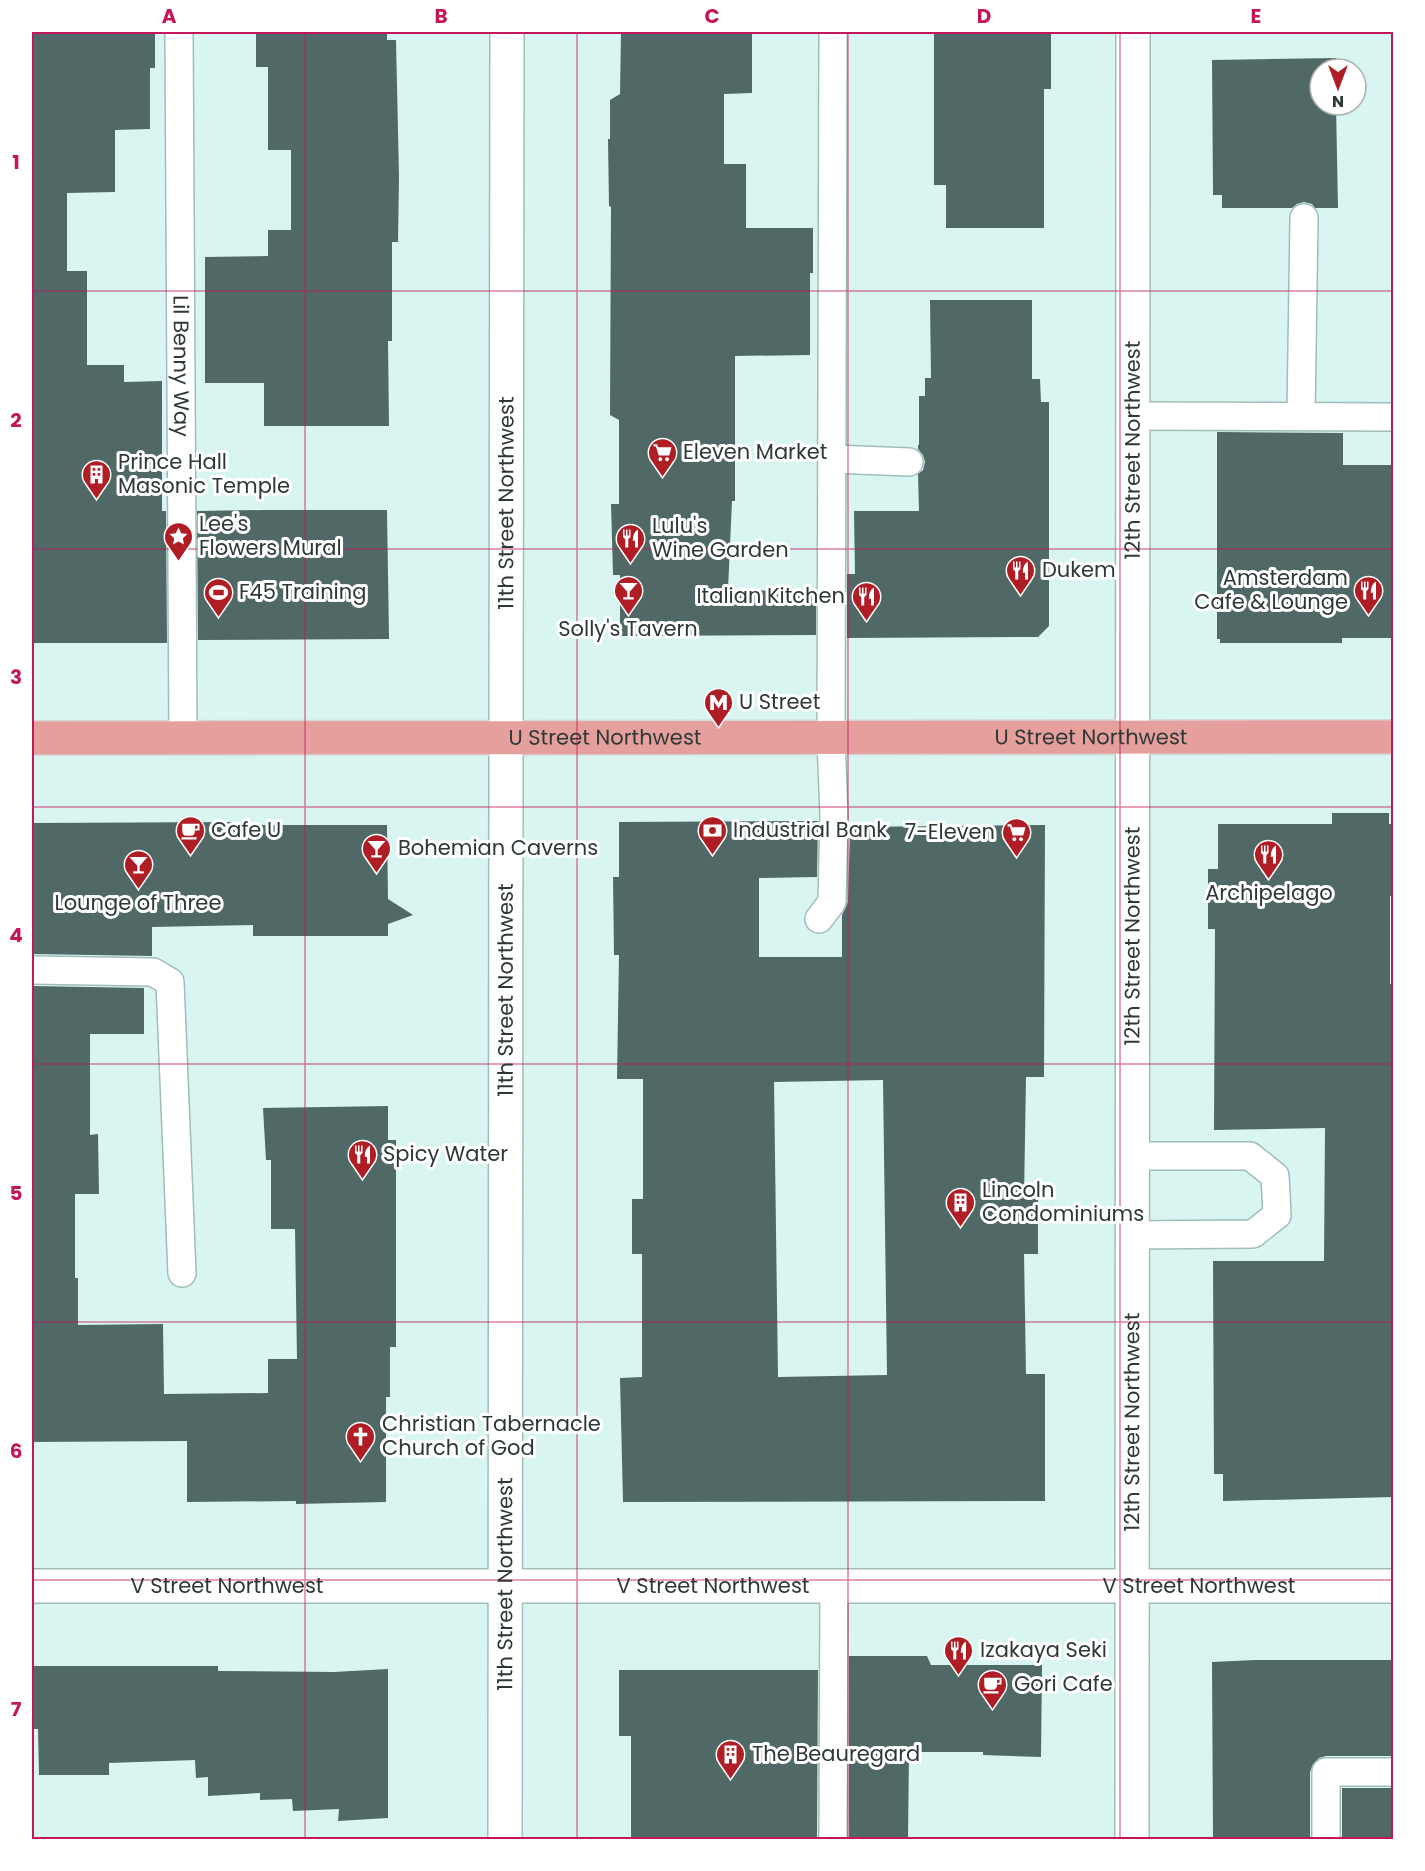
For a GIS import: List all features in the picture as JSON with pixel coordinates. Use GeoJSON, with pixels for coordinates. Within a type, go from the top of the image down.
{"type":"FeatureCollection","features":[{"type":"Feature","properties":{"kind":"main road","name":"U Street Northwest"},"geometry":{"type":"LineString","coordinates":[[32,738],[1394,737]]}},
{"type":"Feature","properties":{"kind":"street","name":"11th Street Northwest"},"geometry":{"type":"LineString","coordinates":[[505,1839],[507,32]]}},
{"type":"Feature","properties":{"kind":"street","name":"12th Street Northwest"},"geometry":{"type":"LineString","coordinates":[[1132,1839],[1133,32]]}},
{"type":"Feature","properties":{"kind":"street","name":"V Street Northwest"},"geometry":{"type":"LineString","coordinates":[[32,1586],[834,1584],[1394,1586]]}},
{"type":"Feature","properties":{"kind":"lane","name":"Lil Benny Way"},"geometry":{"type":"LineString","coordinates":[[179,32],[183,738]]}},
{"type":"Feature","properties":{"kind":"lane"},"geometry":{"type":"LineString","coordinates":[[819,919],[832,902],[834,817],[831,738],[833,32]]}},
{"type":"Feature","properties":{"kind":"lane"},"geometry":{"type":"LineString","coordinates":[[1300,416],[1304,218]]}},
{"type":"Feature","properties":{"kind":"lane"},"geometry":{"type":"LineString","coordinates":[[1133,416],[1394,417]]}},
{"type":"Feature","properties":{"kind":"lane"},"geometry":{"type":"LineString","coordinates":[[832,459],[909,462]]}},
{"type":"Feature","properties":{"kind":"lane"},"geometry":{"type":"LineString","coordinates":[[32,970],[153,972],[170,982],[183,1273]]}},
{"type":"Feature","properties":{"kind":"lane"},"geometry":{"type":"LineString","coordinates":[[1132,1156],[1250,1156],[1275,1176],[1277,1215],[1253,1234],[1132,1235]]}},
{"type":"Feature","properties":{"kind":"lane"},"geometry":{"type":"LineString","coordinates":[[833,1839],[834,1584]]}},
{"type":"Feature","properties":{"kind":"lane"},"geometry":{"type":"LineString","coordinates":[[1326,1839],[1326,1772],[1394,1772]]}},
{"type":"Feature","properties":{"kind":"building"},"geometry":{"type":"Polygon","coordinates":[[[32,32],[155,32],[155,68],[150,68],[150,129],[115,130],[115,192],[67,193],[67,271],[87,271],[87,365],[124,365],[124,382],[162,381],[162,511],[166,511],[167,643],[32,643],[32,32]]]}},
{"type":"Feature","properties":{"kind":"building"},"geometry":{"type":"Polygon","coordinates":[[[256,32],[387,32],[387,40],[396,40],[398,242],[392,242],[392,341],[388,341],[389,426],[264,426],[264,383],[205,383],[205,257],[268,256],[268,230],[291,230],[291,150],[268,150],[268,67],[256,67],[256,32]]]}},
{"type":"Feature","properties":{"kind":"building"},"geometry":{"type":"Polygon","coordinates":[[[621,32],[752,32],[752,93],[724,94],[724,164],[746,164],[746,228],[813,228],[813,273],[810,273],[810,355],[735,356],[735,501],[732,501],[728,590],[816,591],[816,635],[620,636],[620,575],[613,575],[611,504],[619,504],[619,420],[610,415],[611,207],[609,206],[608,139],[610,139],[610,100],[620,94],[621,32]]]}},
{"type":"Feature","properties":{"kind":"building"},"geometry":{"type":"Polygon","coordinates":[[[934,32],[1051,32],[1051,89],[1044,89],[1044,228],[946,228],[946,185],[934,185],[934,32]]]}},
{"type":"Feature","properties":{"kind":"building"},"geometry":{"type":"Polygon","coordinates":[[[1308,58],[1308,117],[1336,117],[1338,208],[1315,208],[1312,204],[1304,202],[1292,208],[1222,208],[1222,195],[1213,195],[1212,60],[1308,58]]]}},
{"type":"Feature","properties":{"kind":"building"},"geometry":{"type":"Polygon","coordinates":[[[930,300],[1032,300],[1032,379],[1040,379],[1041,402],[1049,402],[1049,626],[1038,637],[847,638],[847,574],[855,574],[854,511],[919,511],[918,474],[923,470],[925,462],[918,449],[919,396],[925,396],[925,378],[931,378],[930,300]]]}},
{"type":"Feature","properties":{"kind":"building"},"geometry":{"type":"Polygon","coordinates":[[[1217,432],[1343,433],[1343,465],[1394,465],[1394,638],[1342,638],[1342,643],[1220,643],[1220,639],[1217,639],[1217,432]]]}},
{"type":"Feature","properties":{"kind":"building"},"geometry":{"type":"Polygon","coordinates":[[[387,510],[389,639],[198,640],[197,511],[387,510]]]}},
{"type":"Feature","properties":{"kind":"building"},"geometry":{"type":"Polygon","coordinates":[[[1332,813],[1389,813],[1389,824],[1394,824],[1394,896],[1390,896],[1390,984],[1394,984],[1394,1497],[1223,1501],[1223,1474],[1214,1474],[1213,1261],[1324,1261],[1325,1128],[1214,1130],[1215,929],[1208,929],[1208,869],[1218,869],[1218,824],[1332,824],[1332,813]]]}},
{"type":"Feature","properties":{"kind":"building","name":"Lincoln Condominiums"},"geometry":{"type":"Polygon","coordinates":[[[818,821],[817,877],[759,878],[759,957],[842,957],[842,915],[848,902],[850,827],[1045,825],[1044,1077],[1026,1077],[1024,1198],[1038,1198],[1038,1254],[1024,1254],[1026,1374],[1045,1374],[1045,1501],[623,1502],[620,1378],[642,1377],[642,1254],[632,1254],[632,1199],[643,1199],[643,1079],[617,1079],[619,955],[614,955],[613,877],[619,877],[619,822],[818,821]],[[883,1080],[774,1082],[778,1377],[887,1375],[883,1080]]]}},
{"type":"Feature","properties":{"kind":"building"},"geometry":{"type":"Polygon","coordinates":[[[233,822],[233,825],[387,825],[388,899],[413,915],[388,924],[388,936],[253,936],[253,925],[152,927],[152,956],[32,954],[32,823],[233,822]]]}},
{"type":"Feature","properties":{"kind":"building"},"geometry":{"type":"Polygon","coordinates":[[[32,986],[144,988],[144,1034],[90,1034],[90,1135],[98,1134],[99,1194],[75,1194],[75,1278],[78,1278],[78,1325],[163,1324],[164,1394],[268,1393],[268,1359],[297,1359],[295,1229],[271,1229],[271,1160],[266,1160],[263,1108],[388,1106],[388,1140],[396,1140],[396,1347],[390,1347],[390,1397],[386,1397],[386,1502],[296,1504],[296,1501],[187,1502],[187,1441],[32,1442],[32,986]]]}},
{"type":"Feature","properties":{"kind":"building"},"geometry":{"type":"Polygon","coordinates":[[[849,1656],[927,1656],[931,1665],[1042,1665],[1041,1757],[983,1755],[983,1752],[909,1752],[908,1839],[849,1839],[849,1656]]]}},
{"type":"Feature","properties":{"kind":"building"},"geometry":{"type":"Polygon","coordinates":[[[1394,1660],[1394,1756],[1326,1756],[1319,1758],[1313,1764],[1310,1772],[1310,1839],[1213,1839],[1212,1662],[1394,1660]]]}},
{"type":"Feature","properties":{"kind":"building"},"geometry":{"type":"Polygon","coordinates":[[[32,1666],[218,1666],[218,1671],[334,1672],[388,1669],[388,1818],[338,1821],[339,1809],[293,1811],[292,1799],[260,1800],[260,1793],[208,1796],[208,1777],[196,1778],[195,1760],[109,1763],[109,1775],[39,1775],[38,1729],[32,1729],[32,1666]]]}},
{"type":"Feature","properties":{"kind":"building","name":"The Beauregard"},"geometry":{"type":"Polygon","coordinates":[[[619,1670],[818,1670],[817,1839],[631,1839],[631,1736],[619,1736],[619,1670]]]}},
{"type":"Feature","properties":{"kind":"building"},"geometry":{"type":"Polygon","coordinates":[[[1342,1788],[1394,1788],[1394,1839],[1342,1839],[1342,1788]]]}},
{"type":"Feature","properties":{"kind":"place","name":"Eleven Market"},"geometry":{"type":"Point","coordinates":[662,478]}},
{"type":"Feature","properties":{"kind":"place","name":"Prince Hall Masonic Temple"},"geometry":{"type":"Point","coordinates":[97,500]}},
{"type":"Feature","properties":{"kind":"place","name":"Lee's Flowers Mural"},"geometry":{"type":"Point","coordinates":[178,562]}},
{"type":"Feature","properties":{"kind":"place","name":"Lulu's Wine Garden"},"geometry":{"type":"Point","coordinates":[631,564]}},
{"type":"Feature","properties":{"kind":"place","name":"Dukem"},"geometry":{"type":"Point","coordinates":[1021,596]}},
{"type":"Feature","properties":{"kind":"place","name":"Solly's Tavern"},"geometry":{"type":"Point","coordinates":[628,616]}},
{"type":"Feature","properties":{"kind":"place","name":"Amsterdam Cafe & Lounge"},"geometry":{"type":"Point","coordinates":[1369,616]}},
{"type":"Feature","properties":{"kind":"place","name":"F45 Training"},"geometry":{"type":"Point","coordinates":[218,618]}},
{"type":"Feature","properties":{"kind":"place","name":"Italian Kitchen"},"geometry":{"type":"Point","coordinates":[866,622]}},
{"type":"Feature","properties":{"kind":"place","name":"U Street"},"geometry":{"type":"Point","coordinates":[718,728]}},
{"type":"Feature","properties":{"kind":"place","name":"Cafe U"},"geometry":{"type":"Point","coordinates":[190,856]}},
{"type":"Feature","properties":{"kind":"place","name":"Industrial Bank"},"geometry":{"type":"Point","coordinates":[712,856]}},
{"type":"Feature","properties":{"kind":"place","name":"7-Eleven"},"geometry":{"type":"Point","coordinates":[1016,858]}},
{"type":"Feature","properties":{"kind":"place","name":"Bohemian Caverns"},"geometry":{"type":"Point","coordinates":[377,874]}},
{"type":"Feature","properties":{"kind":"place","name":"Archipelago"},"geometry":{"type":"Point","coordinates":[1269,880]}},
{"type":"Feature","properties":{"kind":"place","name":"Lounge of Three"},"geometry":{"type":"Point","coordinates":[138,890]}},
{"type":"Feature","properties":{"kind":"place","name":"Spicy Water"},"geometry":{"type":"Point","coordinates":[362,1180]}},
{"type":"Feature","properties":{"kind":"place","name":"Lincoln Condominiums"},"geometry":{"type":"Point","coordinates":[961,1228]}},
{"type":"Feature","properties":{"kind":"place","name":"Christian Tabernacle Church of God"},"geometry":{"type":"Point","coordinates":[361,1462]}},
{"type":"Feature","properties":{"kind":"place","name":"Izakaya Seki"},"geometry":{"type":"Point","coordinates":[959,1676]}},
{"type":"Feature","properties":{"kind":"place","name":"Gori Cafe"},"geometry":{"type":"Point","coordinates":[993,1710]}},
{"type":"Feature","properties":{"kind":"place","name":"The Beauregard"},"geometry":{"type":"Point","coordinates":[731,1780]}}]}
